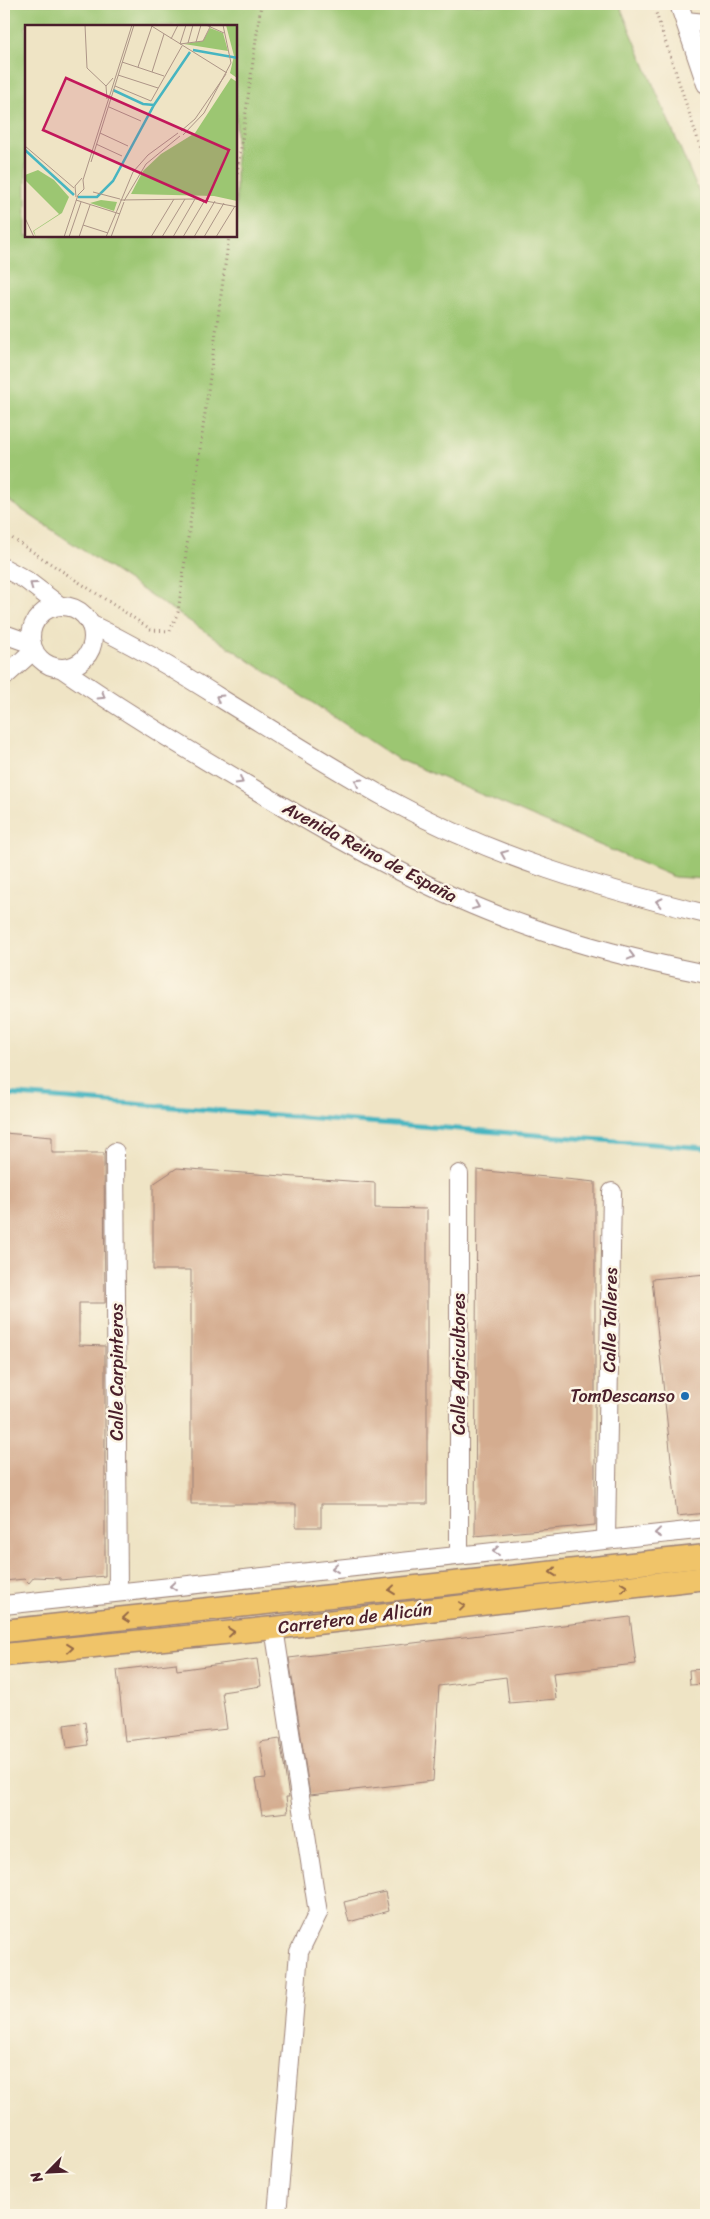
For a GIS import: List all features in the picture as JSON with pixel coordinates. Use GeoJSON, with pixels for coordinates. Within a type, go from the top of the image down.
{"type":"FeatureCollection","features":[{"type":"Feature","properties":{"kind":"main road","name":"Carretera de Alicún"},"geometry":{"type":"LineString","coordinates":[[4,1631],[706,1556]]}},
{"type":"Feature","properties":{"kind":"main road","name":"Carretera de Alicún"},"geometry":{"type":"LineString","coordinates":[[4,1655],[274,1628],[706,1578]]}},
{"type":"Feature","properties":{"kind":"street"},"geometry":{"type":"LineString","coordinates":[[679,4],[706,84]]}},
{"type":"Feature","properties":{"kind":"street"},"geometry":{"type":"LineString","coordinates":[[685,21],[706,23]]}},
{"type":"Feature","properties":{"kind":"street"},"geometry":{"type":"LineString","coordinates":[[4,568],[26,580],[60,606]]}},
{"type":"Feature","properties":{"kind":"street"},"geometry":{"type":"LineString","coordinates":[[4,634],[33,647],[43,661],[51,666],[61,668],[71,667],[81,662],[88,654],[92,645],[93,634],[90,624],[76,608],[60,606],[46,609],[33,624],[33,647],[4,677]]}},
{"type":"Feature","properties":{"kind":"street"},"geometry":{"type":"LineString","coordinates":[[90,624],[128,641],[357,782],[444,827],[522,861],[650,900],[706,914]]}},
{"type":"Feature","properties":{"kind":"street","name":"Avenida Reino de España"},"geometry":{"type":"LineString","coordinates":[[61,668],[97,693],[299,816],[469,904],[527,926],[588,945],[664,966],[706,974]]}},
{"type":"Feature","properties":{"kind":"street","name":"Calle Carpinteros"},"geometry":{"type":"LineString","coordinates":[[115,1152],[118,1592]]}},
{"type":"Feature","properties":{"kind":"street","name":"Calle Agricultores"},"geometry":{"type":"LineString","coordinates":[[459,1174],[459,1555]]}},
{"type":"Feature","properties":{"kind":"street","name":"Calle Talleres"},"geometry":{"type":"LineString","coordinates":[[606,1538],[612,1192]]}},
{"type":"Feature","properties":{"kind":"street"},"geometry":{"type":"LineString","coordinates":[[4,1605],[606,1538],[706,1529]]}},
{"type":"Feature","properties":{"kind":"street"},"geometry":{"type":"LineString","coordinates":[[274,1628],[318,1913],[299,1952],[277,2215]]}},
{"type":"Feature","properties":{"kind":"street"},"geometry":{"type":"LineString","coordinates":[[4,1666],[42,1651]]}},
{"type":"Feature","properties":{"kind":"path"},"geometry":{"type":"LineString","coordinates":[[238,168],[260,4]]}},
{"type":"Feature","properties":{"kind":"path"},"geometry":{"type":"LineString","coordinates":[[653,4],[706,164]]}},
{"type":"Feature","properties":{"kind":"path"},"geometry":{"type":"LineString","coordinates":[[4,533],[152,630],[170,631],[178,612],[229,238]]}},
{"type":"Feature","properties":{"kind":"green space"},"geometry":{"type":"Polygon","coordinates":[[[4,4],[619,4],[706,209],[706,879],[674,877],[396,758],[4,498],[4,4]]]}},
{"type":"Feature","properties":{"kind":"building"},"geometry":{"type":"Polygon","coordinates":[[[4,1133],[52,1137],[52,1153],[104,1153],[105,1303],[79,1303],[79,1345],[105,1346],[105,1576],[60,1580],[60,1578],[34,1577],[29,1583],[25,1579],[4,1581],[4,1133]]]}},
{"type":"Feature","properties":{"kind":"building"},"geometry":{"type":"Polygon","coordinates":[[[177,1168],[375,1183],[375,1208],[427,1209],[427,1504],[321,1504],[321,1527],[296,1527],[296,1504],[191,1504],[191,1270],[153,1270],[153,1184],[177,1168]]]}},
{"type":"Feature","properties":{"kind":"building"},"geometry":{"type":"Polygon","coordinates":[[[477,1170],[595,1182],[595,1525],[475,1536],[477,1170]]]}},
{"type":"Feature","properties":{"kind":"building","name":"TomDescanso"},"geometry":{"type":"Polygon","coordinates":[[[706,1274],[706,1513],[677,1516],[652,1279],[706,1274]]]}},
{"type":"Feature","properties":{"kind":"building"},"geometry":{"type":"Polygon","coordinates":[[[630,1617],[636,1664],[553,1673],[556,1699],[509,1703],[506,1677],[439,1686],[433,1781],[310,1795],[289,1658],[630,1617]]]}},
{"type":"Feature","properties":{"kind":"building"},"geometry":{"type":"Polygon","coordinates":[[[257,1659],[261,1686],[222,1692],[227,1729],[125,1741],[117,1670],[176,1663],[177,1670],[257,1659]]]}},
{"type":"Feature","properties":{"kind":"building"},"geometry":{"type":"Polygon","coordinates":[[[705,1669],[706,1684],[690,1685],[689,1670],[705,1669]]]}},
{"type":"Feature","properties":{"kind":"building"},"geometry":{"type":"Polygon","coordinates":[[[85,1722],[88,1745],[67,1748],[64,1725],[85,1722]]]}},
{"type":"Feature","properties":{"kind":"building"},"geometry":{"type":"Polygon","coordinates":[[[280,1739],[289,1797],[286,1797],[288,1812],[262,1815],[256,1779],[266,1778],[260,1742],[280,1739]]]}},
{"type":"Feature","properties":{"kind":"building"},"geometry":{"type":"Polygon","coordinates":[[[385,1892],[389,1911],[349,1922],[344,1902],[385,1892]]]}},
{"type":"Feature","properties":{"kind":"waterway"},"geometry":{"type":"LineString","coordinates":[[4,1094],[706,1148]]}},
{"type":"Feature","properties":{"kind":"place","name":"TomDescanso"},"geometry":{"type":"Point","coordinates":[685,1396]}}]}
